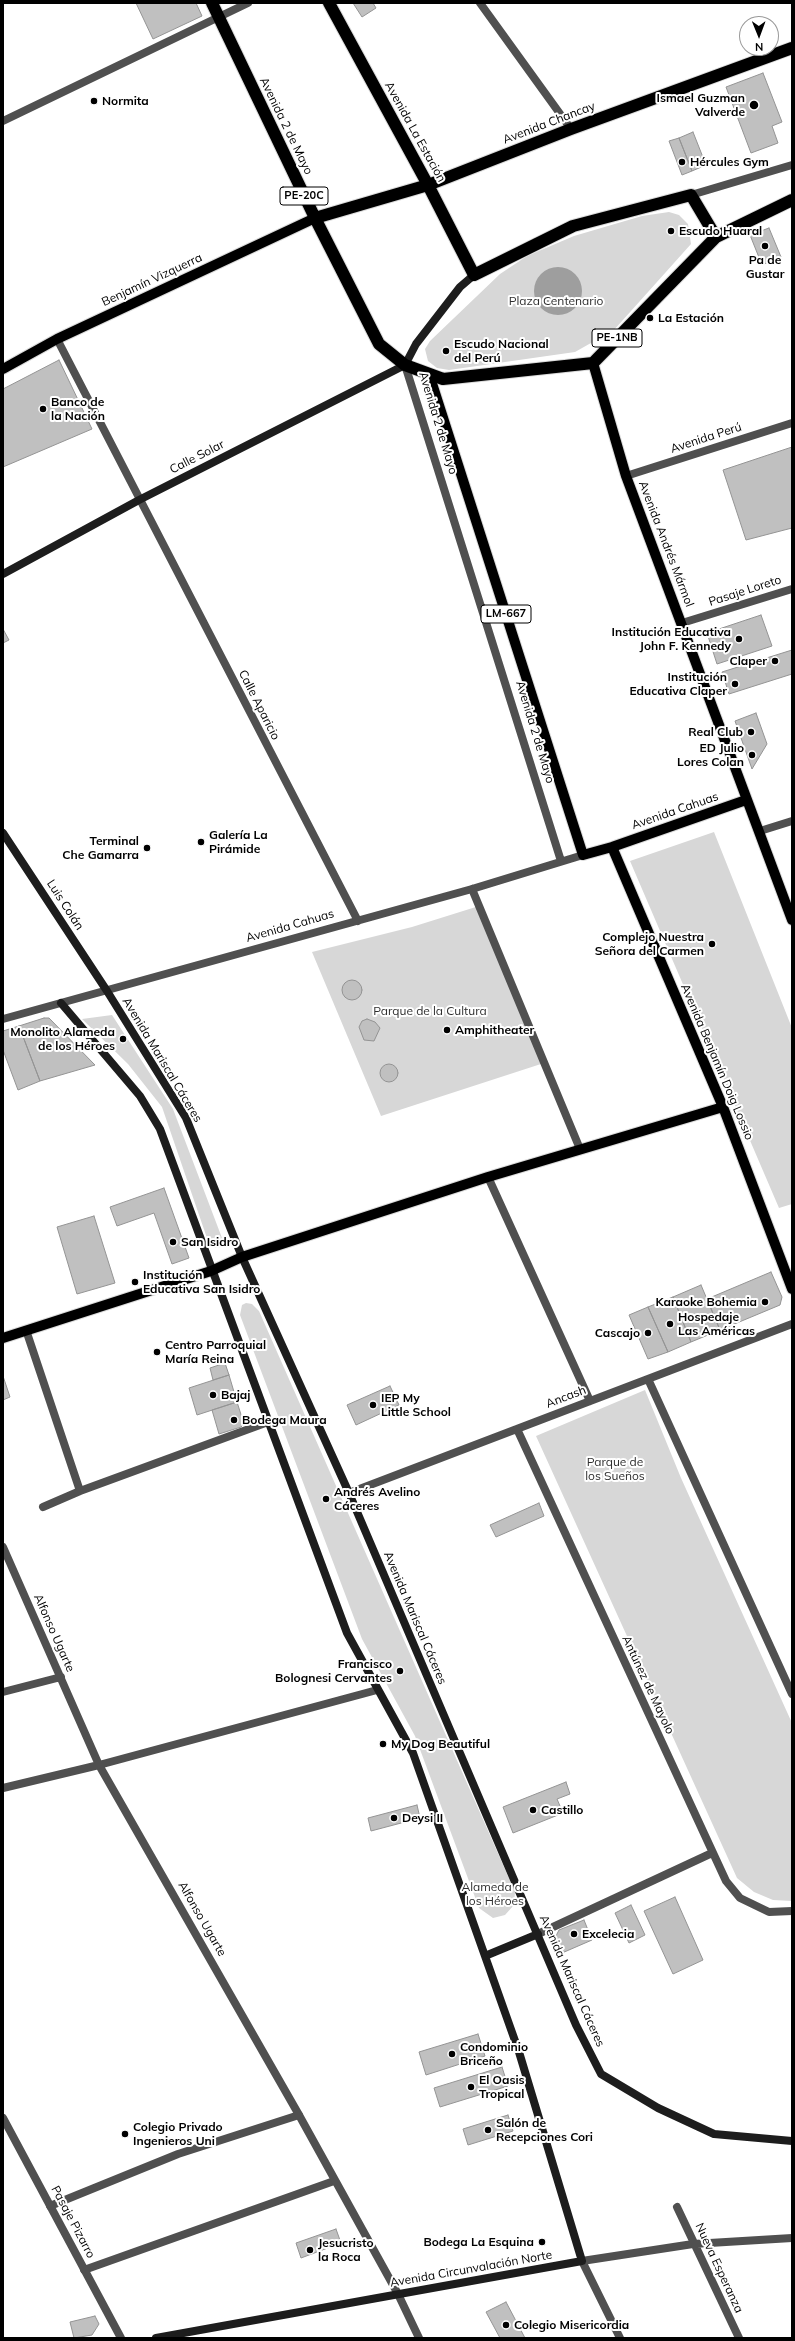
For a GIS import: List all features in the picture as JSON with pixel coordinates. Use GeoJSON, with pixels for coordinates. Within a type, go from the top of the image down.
{"type":"FeatureCollection","features":[{"type":"Feature","properties":{"kind":"highway","name":"Avenida 2 de Mayo"},"geometry":{"type":"LineString","coordinates":[[212,3],[315,218],[379,344],[405,365]]}},
{"type":"Feature","properties":{"kind":"highway","name":"Avenida La Estación"},"geometry":{"type":"LineString","coordinates":[[329,3],[428,185],[474,275]]}},
{"type":"Feature","properties":{"kind":"highway","name":"Avenida Chancay"},"geometry":{"type":"LineString","coordinates":[[315,218],[428,185],[571,129],[792,48]]}},
{"type":"Feature","properties":{"kind":"highway"},"geometry":{"type":"LineString","coordinates":[[474,275],[573,226],[691,195],[716,237]]}},
{"type":"Feature","properties":{"kind":"highway","name":"PE-1NB"},"geometry":{"type":"LineString","coordinates":[[405,365],[442,379],[593,363],[716,237],[792,200]]}},
{"type":"Feature","properties":{"kind":"main road","name":"Benjamín Vizquerra"},"geometry":{"type":"LineString","coordinates":[[3,369],[58,339],[315,218]]}},
{"type":"Feature","properties":{"kind":"main road","name":"Avenida Andrés Mármol"},"geometry":{"type":"LineString","coordinates":[[593,363],[626,476],[792,920]]}},
{"type":"Feature","properties":{"kind":"main road","name":"Avenida 2 de Mayo"},"geometry":{"type":"LineString","coordinates":[[429,374],[583,855]]}},
{"type":"Feature","properties":{"kind":"main road","name":"Avenida Cahuas"},"geometry":{"type":"LineString","coordinates":[[583,855],[612,847],[746,800]]}},
{"type":"Feature","properties":{"kind":"main road","name":"Avenida Benjamín Doig Lossio"},"geometry":{"type":"LineString","coordinates":[[612,847],[723,1107],[792,1289]]}},
{"type":"Feature","properties":{"kind":"main road"},"geometry":{"type":"LineString","coordinates":[[3,1338],[211,1270],[242,1257],[488,1177],[723,1107]]}},
{"type":"Feature","properties":{"kind":"street"},"geometry":{"type":"LineString","coordinates":[[3,121],[218,16],[248,3]]}},
{"type":"Feature","properties":{"kind":"street"},"geometry":{"type":"LineString","coordinates":[[480,3],[571,129]]}},
{"type":"Feature","properties":{"kind":"street"},"geometry":{"type":"LineString","coordinates":[[691,195],[792,165]]}},
{"type":"Feature","properties":{"kind":"street"},"geometry":{"type":"LineString","coordinates":[[405,365],[416,344],[455,294],[474,275]]}},
{"type":"Feature","properties":{"kind":"street","name":"Calle Aparicio"},"geometry":{"type":"LineString","coordinates":[[58,339],[139,500],[358,921]]}},
{"type":"Feature","properties":{"kind":"street","name":"Calle Solar"},"geometry":{"type":"LineString","coordinates":[[3,574],[139,500],[405,365]]}},
{"type":"Feature","properties":{"kind":"street","name":"Avenida 2 de Mayo"},"geometry":{"type":"LineString","coordinates":[[405,365],[561,861]]}},
{"type":"Feature","properties":{"kind":"street","name":"Avenida Perú"},"geometry":{"type":"LineString","coordinates":[[626,476],[792,423]]}},
{"type":"Feature","properties":{"kind":"street","name":"Pasaje Loreto"},"geometry":{"type":"LineString","coordinates":[[682,623],[792,589]]}},
{"type":"Feature","properties":{"kind":"street"},"geometry":{"type":"LineString","coordinates":[[760,831],[792,821]]}},
{"type":"Feature","properties":{"kind":"street","name":"Luis Colán"},"geometry":{"type":"LineString","coordinates":[[3,833],[107,991]]}},
{"type":"Feature","properties":{"kind":"street","name":"Avenida Cahuas"},"geometry":{"type":"LineString","coordinates":[[3,1019],[472,889],[583,855]]}},
{"type":"Feature","properties":{"kind":"street"},"geometry":{"type":"LineString","coordinates":[[472,889],[580,1149]]}},
{"type":"Feature","properties":{"kind":"street","name":"Avenida Mariscal Cáceres"},"geometry":{"type":"LineString","coordinates":[[107,991],[186,1118],[242,1257],[348,1493],[576,2025],[600,2074],[658,2108],[714,2134],[792,2141]]}},
{"type":"Feature","properties":{"kind":"street"},"geometry":{"type":"LineString","coordinates":[[62,1003],[140,1096],[160,1129],[211,1270],[347,1633],[412,1753],[519,2052],[582,2261],[620,2338]]}},
{"type":"Feature","properties":{"kind":"street"},"geometry":{"type":"LineString","coordinates":[[488,1177],[590,1401]]}},
{"type":"Feature","properties":{"kind":"street","name":"Ancash"},"geometry":{"type":"LineString","coordinates":[[348,1493],[792,1324]]}},
{"type":"Feature","properties":{"kind":"street"},"geometry":{"type":"LineString","coordinates":[[26,1330],[80,1491]]}},
{"type":"Feature","properties":{"kind":"street"},"geometry":{"type":"LineString","coordinates":[[648,1379],[792,1694]]}},
{"type":"Feature","properties":{"kind":"street"},"geometry":{"type":"LineString","coordinates":[[43,1507],[80,1491],[268,1422]]}},
{"type":"Feature","properties":{"kind":"street","name":"Antúnez de Mayolo"},"geometry":{"type":"LineString","coordinates":[[517,1428],[726,1881],[740,1898],[768,1912],[792,1910]]}},
{"type":"Feature","properties":{"kind":"street","name":"Alfonso Ugarte"},"geometry":{"type":"LineString","coordinates":[[3,1547],[99,1765],[299,2116],[398,2294],[419,2338]]}},
{"type":"Feature","properties":{"kind":"street"},"geometry":{"type":"LineString","coordinates":[[3,1692],[61,1677]]}},
{"type":"Feature","properties":{"kind":"street"},"geometry":{"type":"LineString","coordinates":[[3,1788],[99,1765],[377,1690]]}},
{"type":"Feature","properties":{"kind":"street"},"geometry":{"type":"LineString","coordinates":[[485,1956],[538,1934],[712,1853]]}},
{"type":"Feature","properties":{"kind":"street"},"geometry":{"type":"LineString","coordinates":[[50,2206],[178,2154],[299,2116]]}},
{"type":"Feature","properties":{"kind":"street","name":"Pasaje Pizarro"},"geometry":{"type":"LineString","coordinates":[[3,2118],[121,2338]]}},
{"type":"Feature","properties":{"kind":"street"},"geometry":{"type":"LineString","coordinates":[[84,2270],[334,2181]]}},
{"type":"Feature","properties":{"kind":"street","name":"Nueva Esperanza"},"geometry":{"type":"LineString","coordinates":[[677,2207],[693,2244],[739,2338]]}},
{"type":"Feature","properties":{"kind":"street","name":"Avenida Circunvalación Norte"},"geometry":{"type":"LineString","coordinates":[[156,2338],[582,2261],[693,2244],[792,2238]]}},
{"type":"Feature","properties":{"kind":"green space","name":"Plaza Centenario"},"geometry":{"type":"Polygon","coordinates":[[[669,212],[679,215],[688,224],[691,244],[614,330],[575,352],[449,370],[437,368],[428,361],[425,349],[430,341],[500,274],[527,256],[574,236],[642,216],[669,212]]]}},
{"type":"Feature","properties":{"kind":"green space","name":"Complejo Nuestra Señora del Carmen"},"geometry":{"type":"Polygon","coordinates":[[[714,832],[792,1028],[792,1204],[779,1208],[630,861],[714,832]]]}},
{"type":"Feature","properties":{"kind":"green space","name":"Parque de la Cultura"},"geometry":{"type":"Polygon","coordinates":[[[479,906],[544,1063],[381,1116],[312,952],[412,927],[479,906]]]}},
{"type":"Feature","properties":{"kind":"green space"},"geometry":{"type":"Polygon","coordinates":[[[112,1015],[173,1109],[222,1238],[223,1244],[219,1248],[214,1248],[209,1244],[162,1107],[128,1064],[82,1019],[112,1015]]]}},
{"type":"Feature","properties":{"kind":"green space","name":"Alameda de los Héroes"},"geometry":{"type":"Polygon","coordinates":[[[246,1303],[252,1304],[259,1311],[515,1892],[514,1905],[505,1915],[493,1918],[479,1908],[415,1736],[362,1639],[240,1315],[242,1305],[246,1303]]]}},
{"type":"Feature","properties":{"kind":"green space","name":"Parque de los Sueños"},"geometry":{"type":"Polygon","coordinates":[[[645,1390],[681,1478],[792,1723],[792,1901],[773,1900],[754,1892],[737,1878],[536,1436],[645,1390]]]}},
{"type":"Feature","properties":{"kind":"shaded area"},"geometry":{"type":"Polygon","coordinates":[[[558,267],[567,269],[575,274],[580,282],[582,291],[580,300],[575,308],[567,313],[558,315],[549,313],[541,308],[536,300],[534,291],[536,282],[541,274],[549,269],[558,267]]]}},
{"type":"Feature","properties":{"kind":"building"},"geometry":{"type":"Polygon","coordinates":[[[136,3],[196,3],[202,16],[153,39],[136,3]]]}},
{"type":"Feature","properties":{"kind":"building"},"geometry":{"type":"Polygon","coordinates":[[[353,3],[373,3],[376,8],[362,17],[353,3]]]}},
{"type":"Feature","properties":{"kind":"building","name":"Ismael Guzman Valverde"},"geometry":{"type":"Polygon","coordinates":[[[763,73],[782,122],[772,126],[778,143],[751,153],[726,87],[763,73]]]}},
{"type":"Feature","properties":{"kind":"building"},"geometry":{"type":"Polygon","coordinates":[[[693,132],[706,165],[692,171],[679,138],[693,132]]]}},
{"type":"Feature","properties":{"kind":"building"},"geometry":{"type":"Polygon","coordinates":[[[679,138],[692,171],[682,175],[669,141],[679,138]]]}},
{"type":"Feature","properties":{"kind":"building","name":"Pa de Gustar"},"geometry":{"type":"Polygon","coordinates":[[[769,228],[781,257],[762,265],[750,235],[769,228]]]}},
{"type":"Feature","properties":{"kind":"building","name":"Banco de la Nación"},"geometry":{"type":"Polygon","coordinates":[[[59,360],[92,429],[3,467],[3,389],[59,360]]]}},
{"type":"Feature","properties":{"kind":"building"},"geometry":{"type":"Polygon","coordinates":[[[792,447],[792,528],[746,540],[723,470],[792,447]]]}},
{"type":"Feature","properties":{"kind":"building","name":"Institución Educativa John F. Kennedy"},"geometry":{"type":"Polygon","coordinates":[[[761,615],[772,646],[717,664],[707,633],[761,615]]]}},
{"type":"Feature","properties":{"kind":"building"},"geometry":{"type":"Polygon","coordinates":[[[3,629],[9,640],[3,643],[3,629]]]}},
{"type":"Feature","properties":{"kind":"building","name":"Claper"},"geometry":{"type":"Polygon","coordinates":[[[792,650],[792,674],[729,694],[722,672],[792,650]]]}},
{"type":"Feature","properties":{"kind":"building","name":"Real Club"},"geometry":{"type":"Polygon","coordinates":[[[756,713],[767,744],[752,769],[735,721],[756,713]]]}},
{"type":"Feature","properties":{"kind":"building"},"geometry":{"type":"Polygon","coordinates":[[[348,980],[356,980],[362,986],[362,994],[356,1000],[348,1000],[342,994],[342,986],[348,980]]]}},
{"type":"Feature","properties":{"kind":"building"},"geometry":{"type":"Polygon","coordinates":[[[44,1018],[49,1018],[95,1065],[40,1081],[19,1026],[44,1018]]]}},
{"type":"Feature","properties":{"kind":"building"},"geometry":{"type":"Polygon","coordinates":[[[367,1019],[375,1022],[380,1028],[374,1041],[364,1040],[359,1027],[362,1021],[367,1019]]]}},
{"type":"Feature","properties":{"kind":"building"},"geometry":{"type":"Polygon","coordinates":[[[19,1026],[40,1081],[18,1090],[3,1050],[3,1031],[19,1026]]]}},
{"type":"Feature","properties":{"kind":"building"},"geometry":{"type":"Polygon","coordinates":[[[385,1064],[393,1064],[398,1069],[396,1080],[393,1082],[385,1082],[380,1077],[380,1069],[385,1064]]]}},
{"type":"Feature","properties":{"kind":"building","name":"San Isidro"},"geometry":{"type":"Polygon","coordinates":[[[164,1188],[189,1258],[172,1264],[154,1213],[117,1226],[110,1207],[164,1188]]]}},
{"type":"Feature","properties":{"kind":"building"},"geometry":{"type":"Polygon","coordinates":[[[94,1216],[115,1283],[77,1294],[57,1227],[94,1216]]]}},
{"type":"Feature","properties":{"kind":"building"},"geometry":{"type":"Polygon","coordinates":[[[771,1272],[782,1297],[780,1305],[720,1330],[707,1299],[771,1272]]]}},
{"type":"Feature","properties":{"kind":"building"},"geometry":{"type":"Polygon","coordinates":[[[701,1285],[720,1330],[691,1342],[673,1297],[701,1285]]]}},
{"type":"Feature","properties":{"kind":"building","name":"Hospedaje Las Américas"},"geometry":{"type":"Polygon","coordinates":[[[673,1297],[691,1342],[668,1352],[648,1307],[673,1297]]]}},
{"type":"Feature","properties":{"kind":"building","name":"Cascajo"},"geometry":{"type":"Polygon","coordinates":[[[648,1307],[668,1352],[648,1359],[629,1315],[648,1307]]]}},
{"type":"Feature","properties":{"kind":"building"},"geometry":{"type":"Polygon","coordinates":[[[225,1363],[229,1375],[213,1380],[210,1368],[225,1363]]]}},
{"type":"Feature","properties":{"kind":"building","name":"Bajaj"},"geometry":{"type":"Polygon","coordinates":[[[229,1375],[237,1402],[197,1415],[189,1388],[229,1375]]]}},
{"type":"Feature","properties":{"kind":"building"},"geometry":{"type":"Polygon","coordinates":[[[3,1376],[10,1397],[3,1400],[3,1376]]]}},
{"type":"Feature","properties":{"kind":"building","name":"IEP My Little School"},"geometry":{"type":"Polygon","coordinates":[[[390,1386],[399,1405],[356,1425],[347,1405],[390,1386]]]}},
{"type":"Feature","properties":{"kind":"building"},"geometry":{"type":"Polygon","coordinates":[[[237,1402],[244,1424],[241,1427],[219,1434],[212,1410],[237,1402]]]}},
{"type":"Feature","properties":{"kind":"building"},"geometry":{"type":"Polygon","coordinates":[[[539,1503],[544,1516],[496,1537],[490,1525],[539,1503]]]}},
{"type":"Feature","properties":{"kind":"building","name":"Castillo"},"geometry":{"type":"Polygon","coordinates":[[[566,1782],[570,1794],[557,1799],[563,1813],[513,1833],[503,1807],[566,1782]]]}},
{"type":"Feature","properties":{"kind":"building","name":"Deysi II"},"geometry":{"type":"Polygon","coordinates":[[[417,1805],[420,1818],[371,1831],[368,1818],[417,1805]]]}},
{"type":"Feature","properties":{"kind":"building"},"geometry":{"type":"Polygon","coordinates":[[[675,1897],[703,1960],[673,1974],[644,1911],[675,1897]]]}},
{"type":"Feature","properties":{"kind":"building"},"geometry":{"type":"Polygon","coordinates":[[[631,1905],[645,1935],[629,1943],[615,1913],[631,1905]]]}},
{"type":"Feature","properties":{"kind":"building","name":"Excelecia"},"geometry":{"type":"Polygon","coordinates":[[[584,1920],[592,1940],[562,1953],[555,1938],[559,1930],[584,1920]]]}},
{"type":"Feature","properties":{"kind":"building","name":"Condominio Briceño"},"geometry":{"type":"Polygon","coordinates":[[[478,2034],[485,2056],[426,2075],[419,2052],[478,2034]]]}},
{"type":"Feature","properties":{"kind":"building","name":"El Oasis Tropical"},"geometry":{"type":"Polygon","coordinates":[[[502,2067],[508,2086],[440,2107],[434,2088],[502,2067]]]}},
{"type":"Feature","properties":{"kind":"building","name":"Salón de Recepciones Cori"},"geometry":{"type":"Polygon","coordinates":[[[508,2115],[513,2131],[468,2145],[463,2129],[508,2115]]]}},
{"type":"Feature","properties":{"kind":"building","name":"Jesucristo la Roca"},"geometry":{"type":"Polygon","coordinates":[[[336,2229],[341,2243],[301,2258],[296,2243],[336,2229]]]}},
{"type":"Feature","properties":{"kind":"building","name":"Colegio Misericordia"},"geometry":{"type":"Polygon","coordinates":[[[506,2302],[525,2338],[500,2338],[486,2312],[506,2302]]]}},
{"type":"Feature","properties":{"kind":"building"},"geometry":{"type":"Polygon","coordinates":[[[95,2316],[99,2324],[92,2335],[74,2338],[70,2322],[95,2316]]]}},
{"type":"Feature","properties":{"kind":"place","name":"Normita"},"geometry":{"type":"Point","coordinates":[94,101]}},
{"type":"Feature","properties":{"kind":"place","name":"Ismael Guzman Valverde"},"geometry":{"type":"Point","coordinates":[754,105]}},
{"type":"Feature","properties":{"kind":"place","name":"Hércules Gym"},"geometry":{"type":"Point","coordinates":[682,162]}},
{"type":"Feature","properties":{"kind":"place","name":"Escudo Huaral"},"geometry":{"type":"Point","coordinates":[671,231]}},
{"type":"Feature","properties":{"kind":"place","name":"Pa de Gustar"},"geometry":{"type":"Point","coordinates":[765,246]}},
{"type":"Feature","properties":{"kind":"place","name":"La Estación"},"geometry":{"type":"Point","coordinates":[650,318]}},
{"type":"Feature","properties":{"kind":"place","name":"Escudo Nacional del Perú"},"geometry":{"type":"Point","coordinates":[446,351]}},
{"type":"Feature","properties":{"kind":"place","name":"Banco de la Nación"},"geometry":{"type":"Point","coordinates":[43,409]}},
{"type":"Feature","properties":{"kind":"place","name":"Institución Educativa John F. Kennedy"},"geometry":{"type":"Point","coordinates":[739,639]}},
{"type":"Feature","properties":{"kind":"place","name":"Claper"},"geometry":{"type":"Point","coordinates":[775,661]}},
{"type":"Feature","properties":{"kind":"place","name":"Institución Educativa Claper"},"geometry":{"type":"Point","coordinates":[735,684]}},
{"type":"Feature","properties":{"kind":"place","name":"Real Club"},"geometry":{"type":"Point","coordinates":[751,732]}},
{"type":"Feature","properties":{"kind":"place","name":"ED Julio Lores Colan"},"geometry":{"type":"Point","coordinates":[752,755]}},
{"type":"Feature","properties":{"kind":"place","name":"Galería La Pirámide"},"geometry":{"type":"Point","coordinates":[201,842]}},
{"type":"Feature","properties":{"kind":"place","name":"Terminal Che Gamarra"},"geometry":{"type":"Point","coordinates":[147,848]}},
{"type":"Feature","properties":{"kind":"place","name":"Complejo Nuestra Señora del Carmen"},"geometry":{"type":"Point","coordinates":[712,944]}},
{"type":"Feature","properties":{"kind":"place","name":"Amphitheater"},"geometry":{"type":"Point","coordinates":[447,1030]}},
{"type":"Feature","properties":{"kind":"place","name":"Monolito Alameda de los Héroes"},"geometry":{"type":"Point","coordinates":[123,1039]}},
{"type":"Feature","properties":{"kind":"place","name":"San Isidro"},"geometry":{"type":"Point","coordinates":[173,1242]}},
{"type":"Feature","properties":{"kind":"place","name":"Institución Educativa San Isidro"},"geometry":{"type":"Point","coordinates":[135,1282]}},
{"type":"Feature","properties":{"kind":"place","name":"Karaoke Bohemia"},"geometry":{"type":"Point","coordinates":[765,1302]}},
{"type":"Feature","properties":{"kind":"place","name":"Hospedaje Las Américas"},"geometry":{"type":"Point","coordinates":[670,1324]}},
{"type":"Feature","properties":{"kind":"place","name":"Cascajo"},"geometry":{"type":"Point","coordinates":[648,1333]}},
{"type":"Feature","properties":{"kind":"place","name":"Centro Parroquial María Reina"},"geometry":{"type":"Point","coordinates":[157,1352]}},
{"type":"Feature","properties":{"kind":"place","name":"Bajaj"},"geometry":{"type":"Point","coordinates":[213,1395]}},
{"type":"Feature","properties":{"kind":"place","name":"IEP My Little School"},"geometry":{"type":"Point","coordinates":[373,1405]}},
{"type":"Feature","properties":{"kind":"place","name":"Bodega Maura"},"geometry":{"type":"Point","coordinates":[234,1420]}},
{"type":"Feature","properties":{"kind":"place","name":"Andrés Avelino Cáceres"},"geometry":{"type":"Point","coordinates":[326,1499]}},
{"type":"Feature","properties":{"kind":"place","name":"Francisco Bolognesi Cervantes"},"geometry":{"type":"Point","coordinates":[400,1671]}},
{"type":"Feature","properties":{"kind":"place","name":"My Dog Beautiful"},"geometry":{"type":"Point","coordinates":[383,1744]}},
{"type":"Feature","properties":{"kind":"place","name":"Castillo"},"geometry":{"type":"Point","coordinates":[533,1810]}},
{"type":"Feature","properties":{"kind":"place","name":"Deysi II"},"geometry":{"type":"Point","coordinates":[394,1818]}},
{"type":"Feature","properties":{"kind":"place","name":"Excelecia"},"geometry":{"type":"Point","coordinates":[574,1934]}},
{"type":"Feature","properties":{"kind":"place","name":"Condominio Briceño"},"geometry":{"type":"Point","coordinates":[452,2054]}},
{"type":"Feature","properties":{"kind":"place","name":"El Oasis Tropical"},"geometry":{"type":"Point","coordinates":[471,2087]}},
{"type":"Feature","properties":{"kind":"place","name":"Salón de Recepciones Cori"},"geometry":{"type":"Point","coordinates":[488,2130]}},
{"type":"Feature","properties":{"kind":"place","name":"Colegio Privado Ingenieros Uni"},"geometry":{"type":"Point","coordinates":[125,2134]}},
{"type":"Feature","properties":{"kind":"place","name":"Bodega La Esquina"},"geometry":{"type":"Point","coordinates":[542,2242]}},
{"type":"Feature","properties":{"kind":"place","name":"Jesucristo la Roca"},"geometry":{"type":"Point","coordinates":[310,2250]}},
{"type":"Feature","properties":{"kind":"place","name":"Colegio Misericordia"},"geometry":{"type":"Point","coordinates":[506,2325]}}]}
